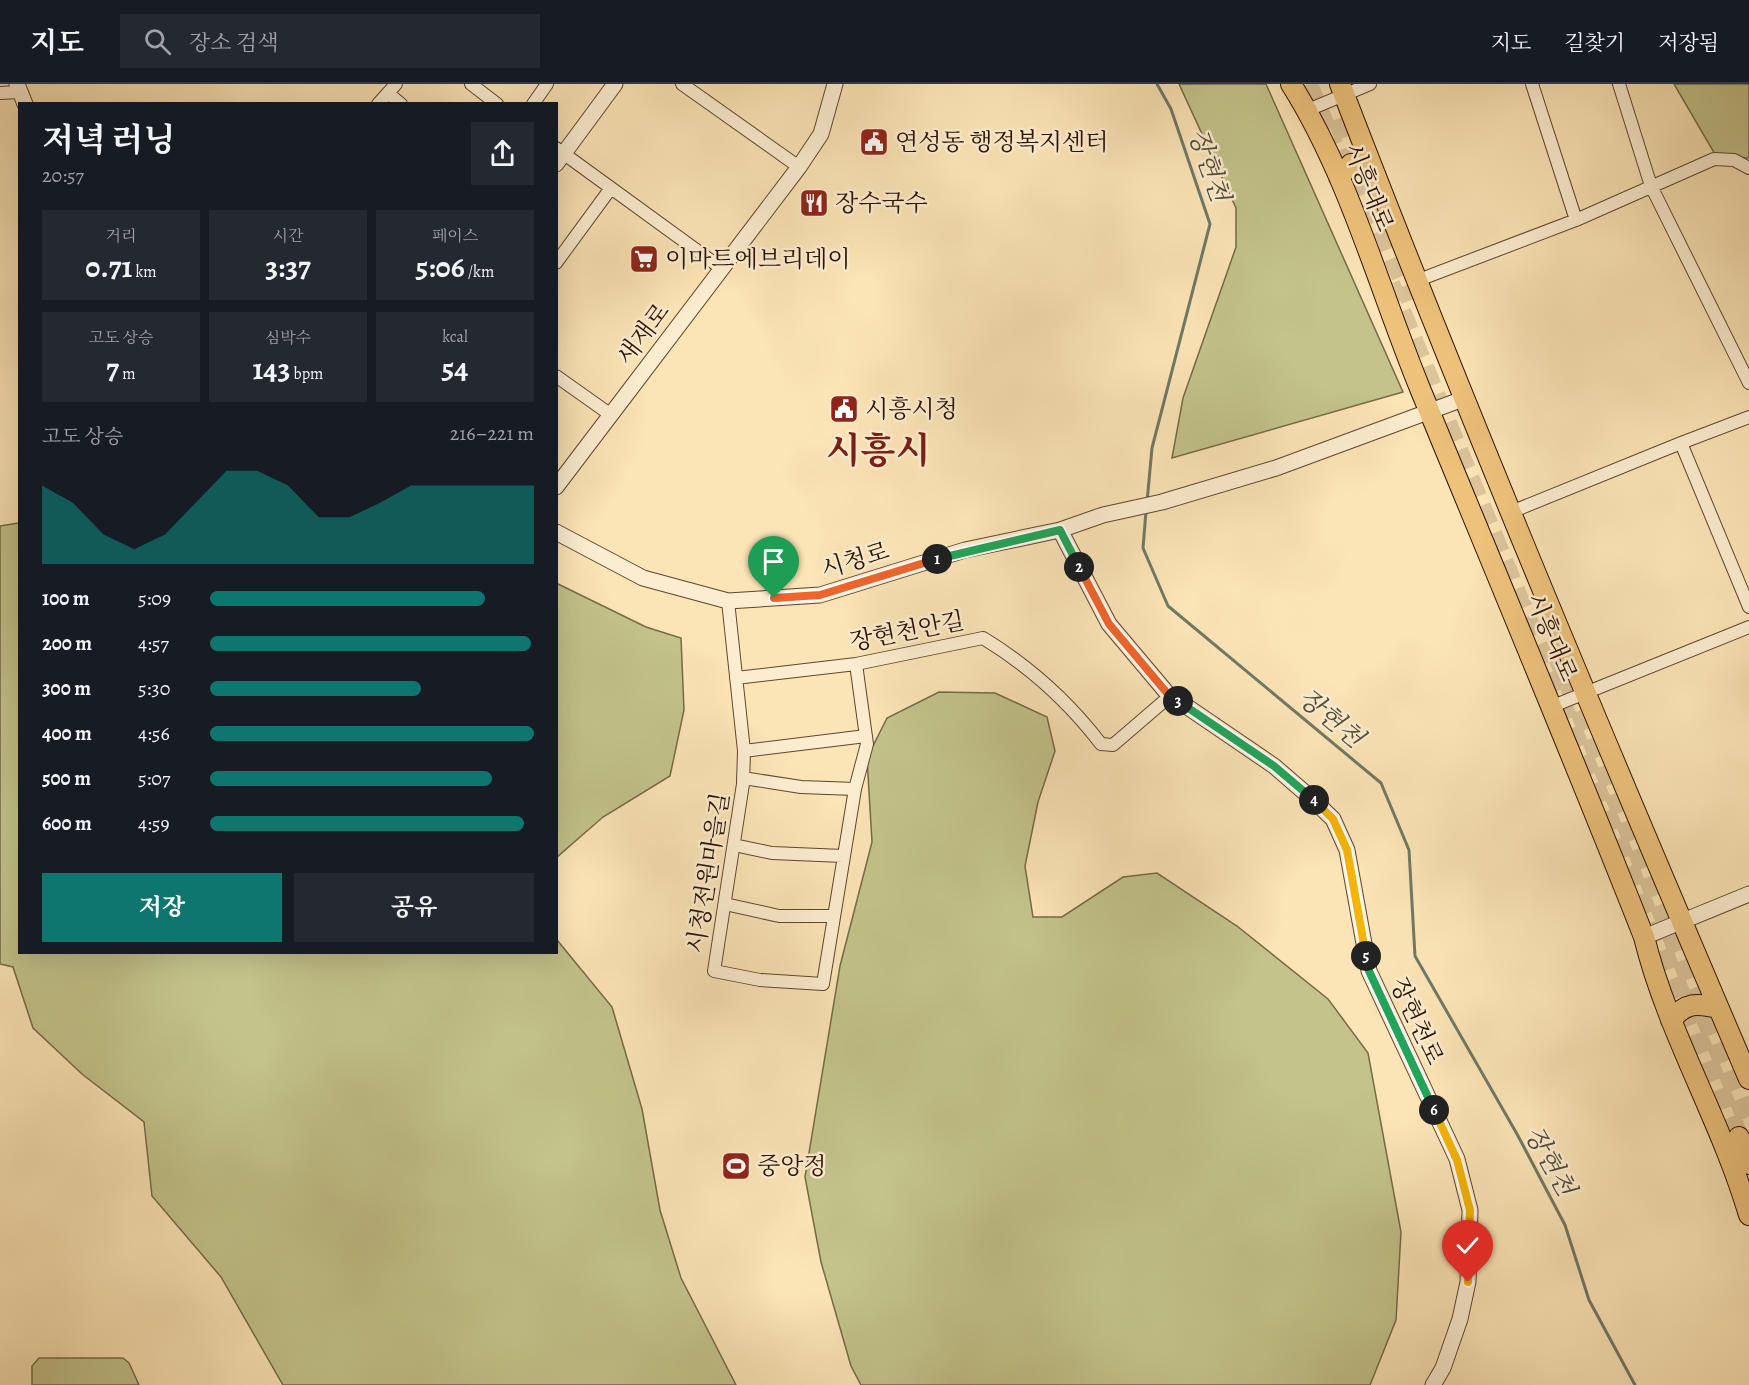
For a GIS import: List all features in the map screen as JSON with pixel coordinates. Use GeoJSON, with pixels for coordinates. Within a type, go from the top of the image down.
{"type":"FeatureCollection","features":[{"type":"Feature","properties":{"kind":"main road","name":"시흥대로"},"geometry":{"type":"LineString","coordinates":[[1291,84],[1308,110],[1339,177],[1430,411],[1553,705],[1644,937],[1653,977],[1724,1143],[1749,1215]]}},
{"type":"Feature","properties":{"kind":"main road","name":"시흥대로"},"geometry":{"type":"LineString","coordinates":[[1342,90],[1463,399],[1680,921],[1749,1079]]}},
{"type":"Feature","properties":{"kind":"main road"},"geometry":{"type":"LineString","coordinates":[[1339,177],[1351,164],[1372,167]]}},
{"type":"Feature","properties":{"kind":"main road"},"geometry":{"type":"LineString","coordinates":[[1671,1020],[1681,1009],[1692,1003],[1719,1008]]}},
{"type":"Feature","properties":{"kind":"main road"},"geometry":{"type":"LineString","coordinates":[[1739,1137],[1749,1164]]}},
{"type":"Feature","properties":{"kind":"street"},"geometry":{"type":"LineString","coordinates":[[471,84],[494,102]]}},
{"type":"Feature","properties":{"kind":"street"},"geometry":{"type":"LineString","coordinates":[[534,102],[547,84]]}},
{"type":"Feature","properties":{"kind":"street"},"geometry":{"type":"LineString","coordinates":[[615,84],[559,155],[611,188],[721,268]]}},
{"type":"Feature","properties":{"kind":"street"},"geometry":{"type":"LineString","coordinates":[[682,84],[799,166]]}},
{"type":"Feature","properties":{"kind":"street","name":"새재로"},"geometry":{"type":"LineString","coordinates":[[558,484],[799,166],[821,134],[835,84]]}},
{"type":"Feature","properties":{"kind":"street"},"geometry":{"type":"LineString","coordinates":[[1308,110],[1342,90],[1370,84]]}},
{"type":"Feature","properties":{"kind":"street"},"geometry":{"type":"LineString","coordinates":[[1532,84],[1576,220]]}},
{"type":"Feature","properties":{"kind":"street"},"geometry":{"type":"LineString","coordinates":[[1619,84],[1651,186],[1749,383]]}},
{"type":"Feature","properties":{"kind":"street"},"geometry":{"type":"LineString","coordinates":[[380,102],[392,89],[400,102]]}},
{"type":"Feature","properties":{"kind":"street"},"geometry":{"type":"LineString","coordinates":[[0,93],[20,93]]}},
{"type":"Feature","properties":{"kind":"street"},"geometry":{"type":"LineString","coordinates":[[1416,281],[1576,220],[1714,159],[1734,160],[1749,168]]}},
{"type":"Feature","properties":{"kind":"street"},"geometry":{"type":"LineString","coordinates":[[558,260],[611,188]]}},
{"type":"Feature","properties":{"kind":"street"},"geometry":{"type":"LineString","coordinates":[[558,377],[611,415]]}},
{"type":"Feature","properties":{"kind":"street","name":"시청로"},"geometry":{"type":"LineString","coordinates":[[558,533],[643,578],[728,601],[820,595],[965,550],[1060,530],[1103,515],[1162,502],[1276,468],[1463,399]]}},
{"type":"Feature","properties":{"kind":"street"},"geometry":{"type":"LineString","coordinates":[[1511,512],[1749,417]]}},
{"type":"Feature","properties":{"kind":"street"},"geometry":{"type":"LineString","coordinates":[[1681,443],[1749,607]]}},
{"type":"Feature","properties":{"kind":"street","name":"장현천로"},"geometry":{"type":"LineString","coordinates":[[1060,530],[1109,624],[1170,696],[1274,766],[1311,798],[1333,819],[1347,850],[1369,971],[1457,1160],[1470,1210],[1468,1282],[1460,1319],[1443,1368],[1433,1385]]}},
{"type":"Feature","properties":{"kind":"street","name":"시청전원마을길"},"geometry":{"type":"LineString","coordinates":[[728,601],[744,751],[743,778],[714,971],[760,980],[823,984],[855,789],[867,744],[856,664]]}},
{"type":"Feature","properties":{"kind":"street"},"geometry":{"type":"LineString","coordinates":[[1553,705],[1586,694],[1749,627]]}},
{"type":"Feature","properties":{"kind":"street","name":"장현천안길"},"geometry":{"type":"LineString","coordinates":[[736,678],[856,664],[983,638],[1009,653],[1050,687],[1083,721],[1101,744],[1113,746],[1170,696]]}},
{"type":"Feature","properties":{"kind":"street"},"geometry":{"type":"LineString","coordinates":[[744,751],[866,736]]}},
{"type":"Feature","properties":{"kind":"street"},"geometry":{"type":"LineString","coordinates":[[743,778],[801,787],[855,789]]}},
{"type":"Feature","properties":{"kind":"street"},"geometry":{"type":"LineString","coordinates":[[734,845],[772,853],[843,855]]}},
{"type":"Feature","properties":{"kind":"street"},"geometry":{"type":"LineString","coordinates":[[1644,937],[1749,894]]}},
{"type":"Feature","properties":{"kind":"street"},"geometry":{"type":"LineString","coordinates":[[725,904],[779,916],[834,916]]}},
{"type":"Feature","properties":{"kind":"green space"},"geometry":{"type":"Polygon","coordinates":[[[1179,84],[1266,84],[1403,392],[1172,458],[1183,398],[1236,247],[1236,208],[1179,84]]]}},
{"type":"Feature","properties":{"kind":"green space"},"geometry":{"type":"Polygon","coordinates":[[[1674,84],[1749,84],[1749,158],[1716,156],[1674,84]]]}},
{"type":"Feature","properties":{"kind":"green space"},"geometry":{"type":"Polygon","coordinates":[[[18,523],[18,954],[558,954],[558,941],[612,1007],[642,1109],[660,1210],[681,1278],[736,1385],[283,1385],[221,1277],[152,1196],[144,1122],[82,1074],[33,1028],[13,967],[0,964],[0,526],[18,523]]]}},
{"type":"Feature","properties":{"kind":"green space"},"geometry":{"type":"Polygon","coordinates":[[[558,584],[646,627],[681,638],[684,710],[670,776],[603,817],[558,856],[558,584]]]}},
{"type":"Feature","properties":{"kind":"green space"},"geometry":{"type":"Polygon","coordinates":[[[939,692],[995,693],[1047,717],[1055,751],[1038,802],[1025,866],[1033,917],[1062,917],[1123,877],[1157,873],[1237,926],[1328,999],[1368,1053],[1401,1232],[1396,1320],[1370,1385],[861,1385],[851,1366],[821,1262],[805,1177],[840,966],[872,842],[867,758],[887,718],[939,692]]]}},
{"type":"Feature","properties":{"kind":"green space"},"geometry":{"type":"Polygon","coordinates":[[[39,1358],[123,1358],[129,1363],[139,1385],[32,1385],[32,1366],[39,1358]]]}},
{"type":"Feature","properties":{"kind":"waterway","name":"장현천"},"geometry":{"type":"LineString","coordinates":[[1147,502],[1152,448],[1210,224],[1171,109],[1157,84]]}},
{"type":"Feature","properties":{"kind":"waterway","name":"장현천"},"geometry":{"type":"LineString","coordinates":[[1146,511],[1143,548],[1168,606],[1381,783],[1409,850],[1415,956],[1517,1134],[1565,1225],[1589,1300],[1635,1385]]}},
{"type":"Feature","properties":{"kind":"tunnel"},"geometry":{"type":"LineString","coordinates":[[1308,84],[1333,145]]}},
{"type":"Feature","properties":{"kind":"tunnel"},"geometry":{"type":"LineString","coordinates":[[1337,119],[1411,300]]}},
{"type":"Feature","properties":{"kind":"tunnel"},"geometry":{"type":"LineString","coordinates":[[1390,284],[1739,1137]]}},
{"type":"Feature","properties":{"kind":"tunnel"},"geometry":{"type":"LineString","coordinates":[[1557,655],[1749,1124]]}},
{"type":"Feature","properties":{"kind":"place","name":"연성동 행정복지센터"},"geometry":{"type":"Point","coordinates":[874,142]}},
{"type":"Feature","properties":{"kind":"place","name":"장수국수"},"geometry":{"type":"Point","coordinates":[814,203]}},
{"type":"Feature","properties":{"kind":"place","name":"이마트에브리데이"},"geometry":{"type":"Point","coordinates":[644,259]}},
{"type":"Feature","properties":{"kind":"place","name":"시흥시청"},"geometry":{"type":"Point","coordinates":[844,409]}},
{"type":"Feature","properties":{"kind":"place","name":"중앙정"},"geometry":{"type":"Point","coordinates":[736,1166]}},
{"type":"Feature","properties":{"kind":"district","name":"시흥시"},"geometry":{"type":"Point","coordinates":[878,450]}},
{"type":"Feature","properties":{"kind":"route"},"geometry":{"type":"LineString","coordinates":[[774,598],[820,595],[965,550],[1060,530],[1109,624],[1167,693],[1274,766],[1333,819],[1347,850],[1369,971],[1457,1160],[1470,1210],[1468,1282]]}}]}
